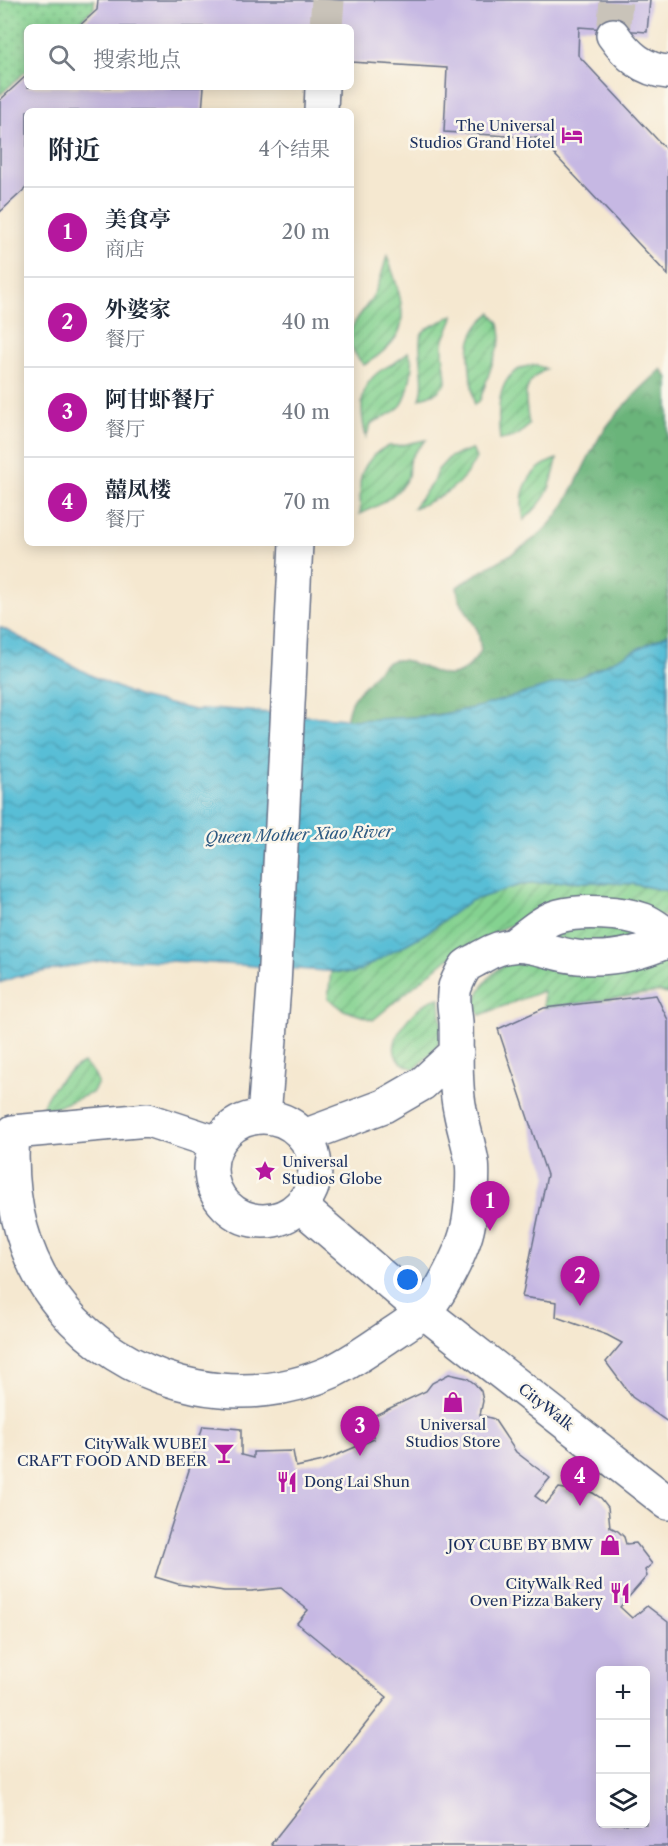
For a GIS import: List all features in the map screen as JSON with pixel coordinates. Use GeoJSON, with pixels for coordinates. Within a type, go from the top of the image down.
{"type":"FeatureCollection","features":[{"type":"Feature","properties":{"kind":"street"},"geometry":{"type":"LineString","coordinates":[[613,34],[634,60],[649,68],[668,72]]}},
{"type":"Feature","properties":{"kind":"street"},"geometry":{"type":"LineString","coordinates":[[321,108],[322,90]]}},
{"type":"Feature","properties":{"kind":"street"},"geometry":{"type":"LineString","coordinates":[[264,1117],[274,986],[296,546]]}},
{"type":"Feature","properties":{"kind":"street"},"geometry":{"type":"LineString","coordinates":[[218,1143],[148,1120],[13,1132],[12,1190],[17,1219],[39,1273],[54,1297],[94,1340],[143,1371],[170,1381],[198,1388],[256,1391],[283,1387],[333,1371],[356,1359],[424,1312],[453,1269],[468,1226],[472,1164],[459,1107],[454,988],[466,966],[490,952],[515,944],[534,929],[558,916],[587,913],[612,914],[644,920],[668,935]]}},
{"type":"Feature","properties":{"kind":"street"},"geometry":{"type":"LineString","coordinates":[[515,944],[576,957],[609,958],[644,952],[668,941]]}},
{"type":"Feature","properties":{"kind":"street"},"geometry":{"type":"LineString","coordinates":[[304,1136],[384,1106],[422,1084],[457,1052]]}},
{"type":"Feature","properties":{"kind":"street"},"geometry":{"type":"LineString","coordinates":[[264,1117],[276,1118],[292,1125],[304,1136],[313,1151],[316,1167],[314,1184],[306,1200],[293,1213],[277,1220],[260,1222],[242,1218],[227,1208],[216,1194],[211,1177],[211,1159],[228,1129],[243,1120],[264,1117]]}},
{"type":"Feature","properties":{"kind":"street","name":"CityWalk"},"geometry":{"type":"LineString","coordinates":[[300,1206],[424,1312],[668,1503]]}},
{"type":"Feature","properties":{"kind":"green space"},"geometry":{"type":"Polygon","coordinates":[[[0,0],[94,0],[94,8],[76,24],[24,24],[24,73],[0,95],[0,0]]]}},
{"type":"Feature","properties":{"kind":"green space"},"geometry":{"type":"Polygon","coordinates":[[[387,256],[399,292],[402,321],[398,335],[390,345],[364,365],[354,352],[354,324],[367,306],[379,282],[387,256]]]}},
{"type":"Feature","properties":{"kind":"green space"},"geometry":{"type":"Polygon","coordinates":[[[491,313],[499,323],[501,338],[480,400],[474,405],[470,344],[480,323],[491,313]]]}},
{"type":"Feature","properties":{"kind":"green space"},"geometry":{"type":"Polygon","coordinates":[[[453,315],[443,343],[446,383],[437,392],[420,399],[423,382],[421,337],[423,332],[453,315]]]}},
{"type":"Feature","properties":{"kind":"green space"},"geometry":{"type":"Polygon","coordinates":[[[408,352],[412,369],[405,399],[398,409],[371,424],[366,437],[362,419],[362,401],[367,385],[380,371],[398,361],[408,352]]]}},
{"type":"Feature","properties":{"kind":"green space"},"geometry":{"type":"Polygon","coordinates":[[[536,365],[546,369],[532,380],[526,392],[529,424],[517,435],[500,440],[499,404],[506,382],[513,373],[536,365]]]}},
{"type":"Feature","properties":{"kind":"green space"},"geometry":{"type":"Polygon","coordinates":[[[662,369],[668,378],[668,641],[612,669],[470,711],[396,719],[346,721],[353,699],[377,671],[388,662],[400,660],[411,662],[445,675],[457,674],[469,667],[481,651],[478,631],[459,599],[457,587],[521,548],[545,529],[566,501],[601,434],[634,395],[662,369]]]}},
{"type":"Feature","properties":{"kind":"green space"},"geometry":{"type":"Polygon","coordinates":[[[426,440],[410,459],[408,476],[400,489],[381,504],[360,514],[360,481],[363,470],[370,460],[379,451],[389,446],[426,440]]]}},
{"type":"Feature","properties":{"kind":"green space"},"geometry":{"type":"Polygon","coordinates":[[[472,449],[476,458],[458,483],[433,500],[413,508],[433,482],[437,471],[450,457],[472,449]]]}},
{"type":"Feature","properties":{"kind":"green space"},"geometry":{"type":"Polygon","coordinates":[[[557,459],[547,493],[524,520],[522,500],[527,482],[539,468],[557,459]]]}},
{"type":"Feature","properties":{"kind":"green space"},"geometry":{"type":"Polygon","coordinates":[[[567,881],[633,884],[668,891],[668,916],[535,919],[505,927],[447,959],[373,1020],[344,1010],[328,998],[331,972],[355,973],[426,933],[470,901],[520,885],[567,881]]]}},
{"type":"Feature","properties":{"kind":"green space"},"geometry":{"type":"Polygon","coordinates":[[[606,924],[650,939],[584,944],[550,937],[550,929],[606,924]]]}},
{"type":"Feature","properties":{"kind":"green space"},"geometry":{"type":"Polygon","coordinates":[[[668,958],[668,994],[659,992],[544,1008],[543,991],[480,1015],[477,1008],[479,992],[484,984],[497,969],[511,960],[668,958]]]}},
{"type":"Feature","properties":{"kind":"green space"},"geometry":{"type":"Polygon","coordinates":[[[440,998],[441,1031],[438,1045],[415,1069],[407,1066],[396,1056],[394,1048],[396,1038],[415,1012],[423,1005],[440,998]]]}},
{"type":"Feature","properties":{"kind":"green space"},"geometry":{"type":"Polygon","coordinates":[[[83,1063],[93,1072],[98,1083],[92,1093],[49,1110],[42,1107],[49,1093],[59,1081],[83,1063]]]}},
{"type":"Feature","properties":{"kind":"water","name":"Queen Mother Xiao River"},"geometry":{"type":"Polygon","coordinates":[[[0,627],[94,677],[139,697],[194,710],[223,709],[358,720],[433,716],[482,706],[582,676],[668,634],[668,891],[633,884],[567,881],[520,885],[470,901],[426,933],[355,973],[195,962],[110,959],[15,977],[0,983],[0,627]]]}},
{"type":"Feature","properties":{"kind":"building","name":"The Universal Studios Grand Hotel"},"geometry":{"type":"Polygon","coordinates":[[[98,0],[650,0],[647,32],[579,27],[578,55],[668,151],[668,275],[539,138],[444,132],[447,68],[354,62],[354,24],[81,24],[97,10],[98,0]]]}},
{"type":"Feature","properties":{"kind":"building"},"geometry":{"type":"Polygon","coordinates":[[[24,78],[24,90],[204,90],[202,108],[24,108],[24,190],[0,212],[0,100],[24,78]]]}},
{"type":"Feature","properties":{"kind":"building"},"geometry":{"type":"Polygon","coordinates":[[[656,995],[668,1020],[668,1422],[632,1397],[606,1362],[622,1343],[607,1335],[556,1317],[557,1302],[522,1297],[547,1175],[498,1029],[544,1008],[656,995]]]}},
{"type":"Feature","properties":{"kind":"building"},"geometry":{"type":"Polygon","coordinates":[[[449,1374],[467,1378],[475,1384],[481,1391],[483,1401],[480,1415],[494,1419],[516,1452],[550,1478],[535,1496],[546,1504],[559,1488],[582,1489],[593,1493],[601,1498],[608,1507],[610,1527],[624,1537],[626,1544],[636,1543],[652,1564],[645,1570],[647,1576],[620,1607],[632,1618],[647,1606],[668,1622],[668,1846],[273,1846],[271,1844],[387,1697],[297,1623],[308,1610],[281,1588],[224,1591],[178,1584],[155,1577],[203,1426],[241,1429],[241,1455],[253,1458],[253,1452],[293,1451],[296,1467],[323,1461],[374,1439],[367,1419],[426,1391],[432,1383],[449,1374]]]}},
{"type":"Feature","properties":{"kind":"tunnel"},"geometry":{"type":"LineString","coordinates":[[326,24],[328,0]]}},
{"type":"Feature","properties":{"kind":"tunnel"},"geometry":{"type":"LineString","coordinates":[[613,35],[616,0]]}},
{"type":"Feature","properties":{"kind":"place","name":"The Universal Studios Grand Hotel"},"geometry":{"type":"Point","coordinates":[572,135]}},
{"type":"Feature","properties":{"kind":"place","name":"Universal Studios Globe"},"geometry":{"type":"Point","coordinates":[265,1171]}},
{"type":"Feature","properties":{"kind":"place","name":"美食亭"},"geometry":{"type":"Point","coordinates":[490,1231]}},
{"type":"Feature","properties":{"kind":"place","name":"外婆家"},"geometry":{"type":"Point","coordinates":[580,1306]}},
{"type":"Feature","properties":{"kind":"place","name":"Universal Studios Store"},"geometry":{"type":"Point","coordinates":[453,1402]}},
{"type":"Feature","properties":{"kind":"place","name":"CityWalk WUBEI CRAFT FOOD AND BEER"},"geometry":{"type":"Point","coordinates":[224,1453]}},
{"type":"Feature","properties":{"kind":"place","name":"阿甘虾餐厅"},"geometry":{"type":"Point","coordinates":[360,1456]}},
{"type":"Feature","properties":{"kind":"place","name":"Dong Lai Shun"},"geometry":{"type":"Point","coordinates":[287,1482]}},
{"type":"Feature","properties":{"kind":"place","name":"囍凤楼"},"geometry":{"type":"Point","coordinates":[580,1506]}},
{"type":"Feature","properties":{"kind":"place","name":"JOY CUBE BY BMW"},"geometry":{"type":"Point","coordinates":[610,1545]}},
{"type":"Feature","properties":{"kind":"place","name":"CityWalk Red Oven Pizza Bakery"},"geometry":{"type":"Point","coordinates":[620,1593]}}]}
